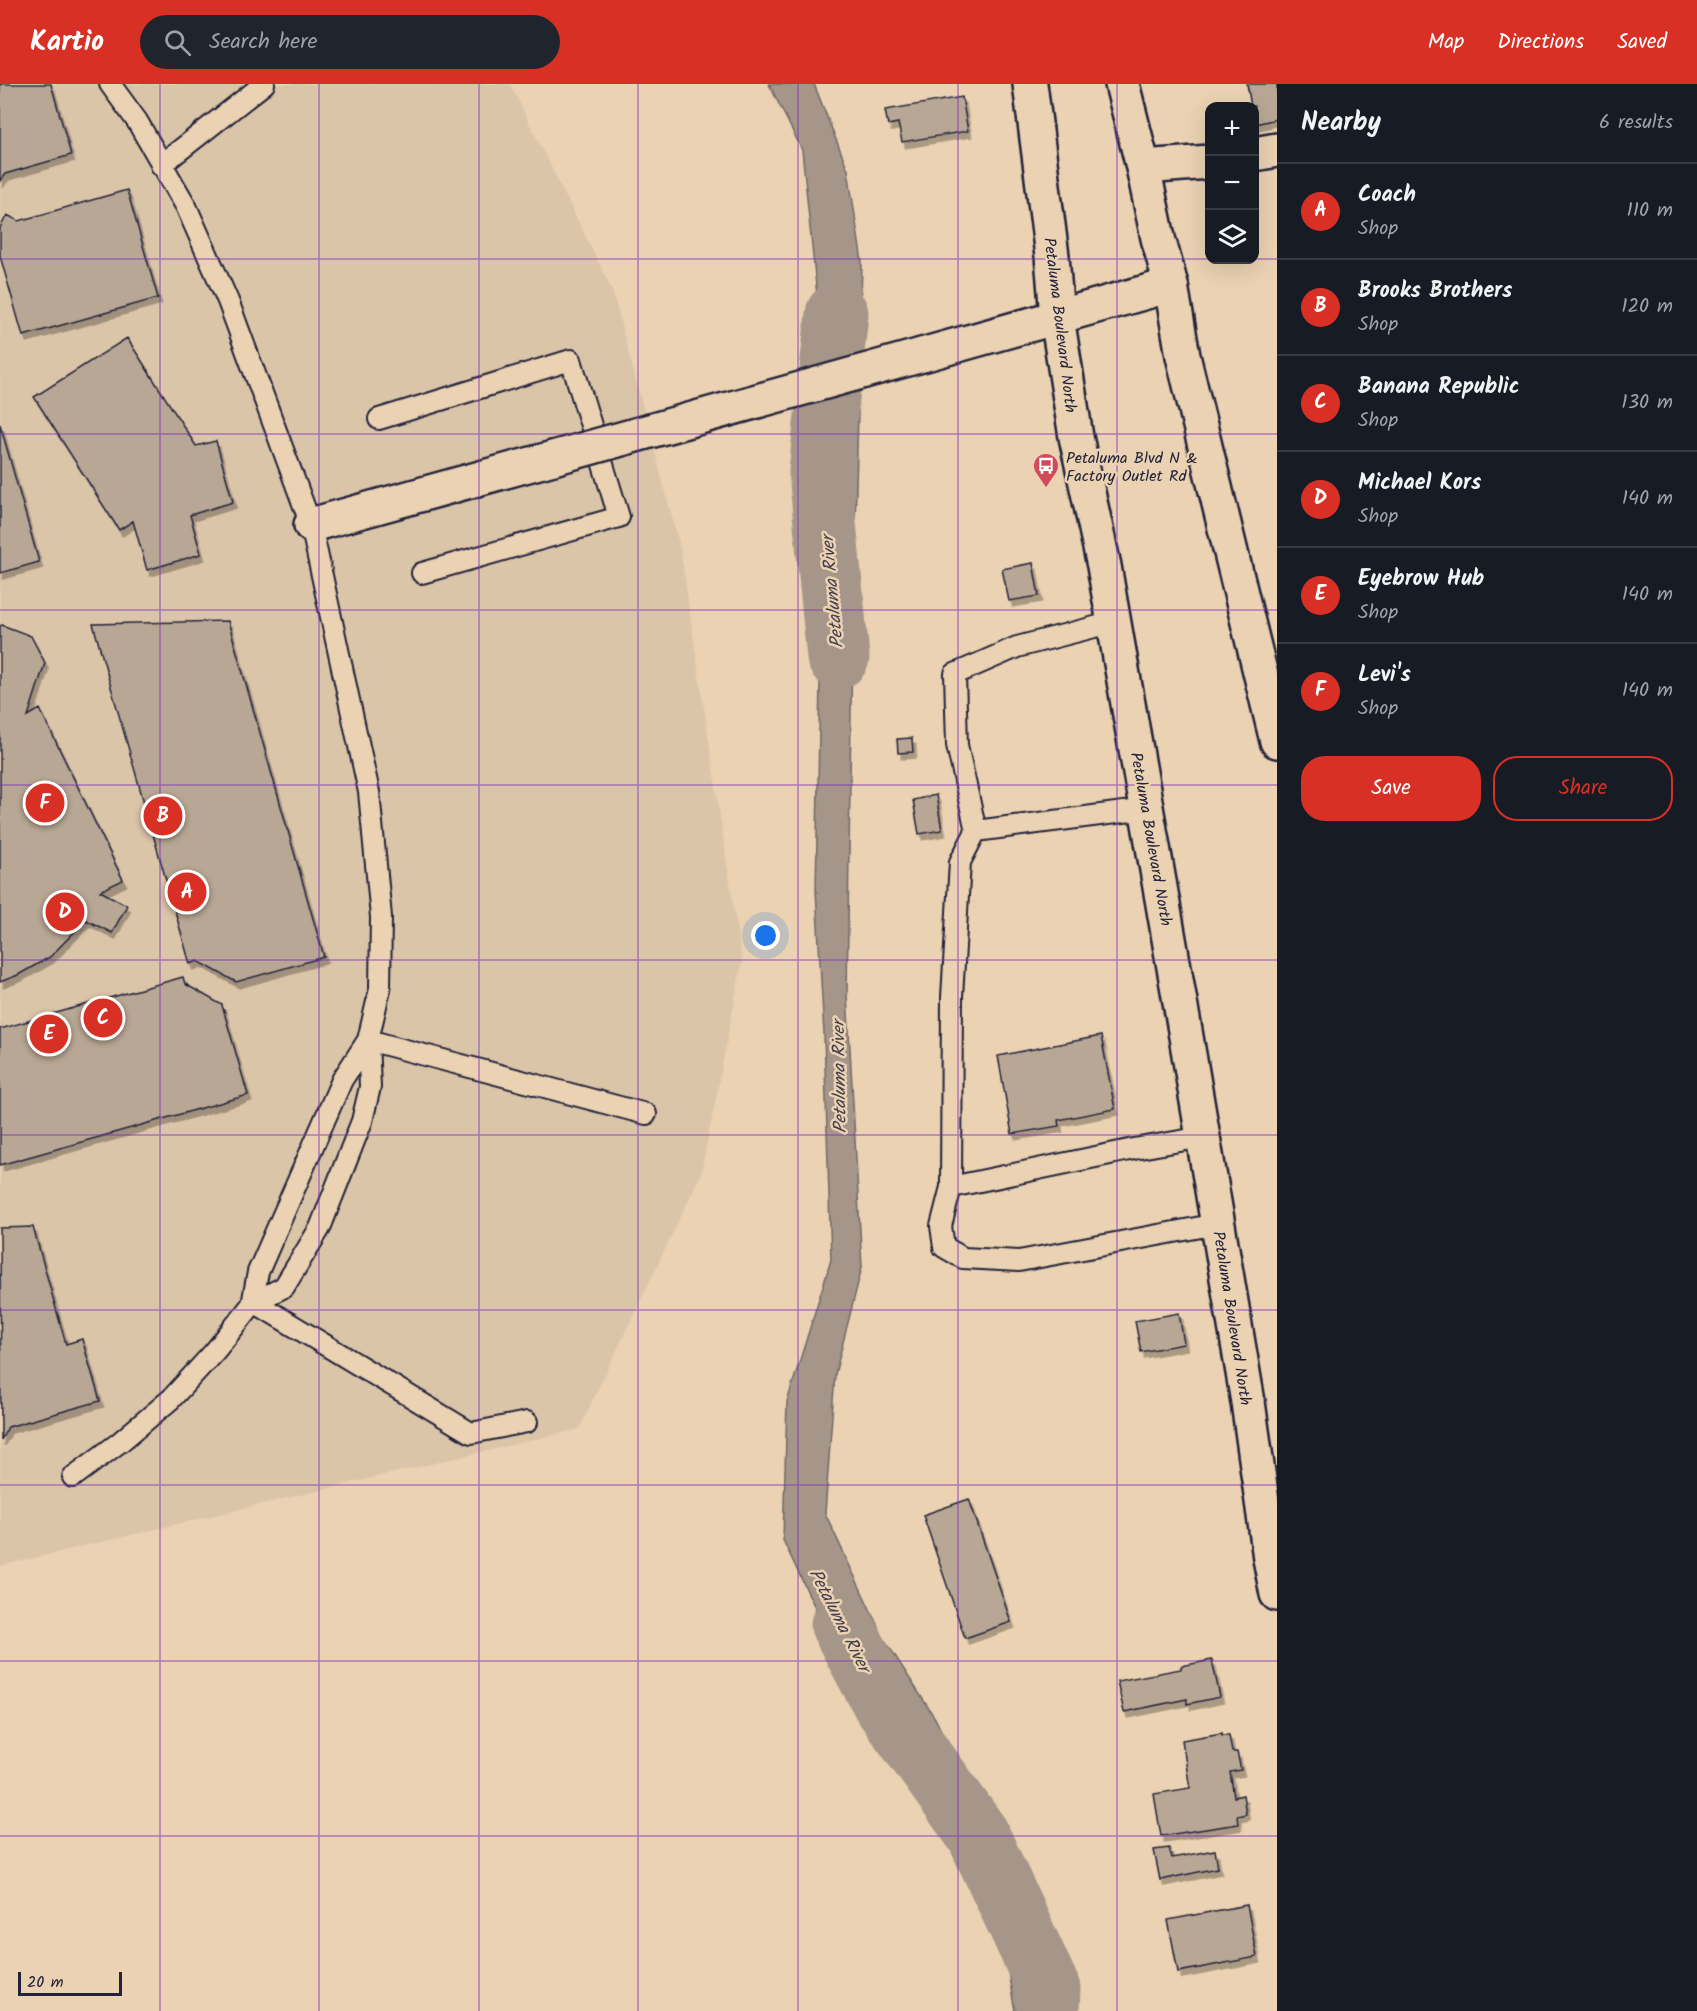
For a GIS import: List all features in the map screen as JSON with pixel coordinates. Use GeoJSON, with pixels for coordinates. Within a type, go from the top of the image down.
{"type":"FeatureCollection","features":[{"type":"Feature","properties":{"kind":"main road","name":"Petaluma Boulevard North"},"geometry":{"type":"LineString","coordinates":[[1030,84],[1052,256],[1057,317],[1077,437],[1104,566],[1147,808],[1248,1402],[1277,1594]]}},
{"type":"Feature","properties":{"kind":"main road"},"geometry":{"type":"LineString","coordinates":[[1122,84],[1158,238],[1172,285],[1183,356],[1277,741]]}},
{"type":"Feature","properties":{"kind":"main road"},"geometry":{"type":"LineString","coordinates":[[1259,153],[1277,150]]}},
{"type":"Feature","properties":{"kind":"main road"},"geometry":{"type":"LineString","coordinates":[[1143,167],[1205,162]]}},
{"type":"Feature","properties":{"kind":"main road"},"geometry":{"type":"LineString","coordinates":[[311,525],[1172,285]]}},
{"type":"Feature","properties":{"kind":"lane"},"geometry":{"type":"LineString","coordinates":[[72,1477],[120,1442],[171,1399],[215,1351],[253,1304],[284,1287],[320,1228],[362,1120],[370,1087],[368,1040],[380,989],[381,917],[369,792],[311,525],[228,301],[186,206],[137,121],[110,84]]}},
{"type":"Feature","properties":{"kind":"lane"},"geometry":{"type":"LineString","coordinates":[[161,165],[264,84]]}},
{"type":"Feature","properties":{"kind":"lane"},"geometry":{"type":"LineString","coordinates":[[380,419],[571,360],[619,517],[422,573]]}},
{"type":"Feature","properties":{"kind":"lane"},"geometry":{"type":"LineString","coordinates":[[1114,622],[1017,647],[956,674],[957,745],[976,831],[960,862],[952,997],[951,1187],[941,1226],[944,1247],[963,1258],[1019,1261],[1217,1224]]}},
{"type":"Feature","properties":{"kind":"lane"},"geometry":{"type":"LineString","coordinates":[[976,831],[1147,808]]}},
{"type":"Feature","properties":{"kind":"lane"},"geometry":{"type":"LineString","coordinates":[[368,1040],[646,1114]]}},
{"type":"Feature","properties":{"kind":"lane"},"geometry":{"type":"LineString","coordinates":[[253,1304],[258,1272],[342,1080],[368,1040]]}},
{"type":"Feature","properties":{"kind":"lane"},"geometry":{"type":"LineString","coordinates":[[951,1187],[1203,1137]]}},
{"type":"Feature","properties":{"kind":"lane"},"geometry":{"type":"LineString","coordinates":[[253,1304],[471,1433],[527,1422]]}},
{"type":"Feature","properties":{"kind":"shaded area"},"geometry":{"type":"Polygon","coordinates":[[[0,84],[510,84],[612,290],[680,547],[742,963],[701,1174],[579,1429],[0,1566],[0,84]]]}},
{"type":"Feature","properties":{"kind":"water"},"geometry":{"type":"Polygon","coordinates":[[[769,84],[814,84],[848,170],[862,262],[852,640],[847,995],[862,1267],[835,1374],[825,1513],[883,1637],[935,1718],[1052,1957],[1067,2011],[1015,2011],[1001,1933],[929,1746],[840,1660],[783,1540],[787,1402],[831,1260],[824,1034],[816,890],[820,680],[837,489],[802,150],[769,84]]]}},
{"type":"Feature","properties":{"kind":"pier"},"geometry":{"type":"Polygon","coordinates":[[[863,316],[861,409],[827,419],[818,329],[863,316]]]}},
{"type":"Feature","properties":{"kind":"building"},"geometry":{"type":"Polygon","coordinates":[[[0,84],[51,84],[71,155],[5,174],[0,181],[0,84]]]}},
{"type":"Feature","properties":{"kind":"building"},"geometry":{"type":"Polygon","coordinates":[[[1247,84],[1277,84],[1277,119],[1259,123],[1259,102],[1250,102],[1247,84]]]}},
{"type":"Feature","properties":{"kind":"building"},"geometry":{"type":"Polygon","coordinates":[[[962,97],[968,131],[902,142],[898,123],[888,125],[885,110],[962,97]]]}},
{"type":"Feature","properties":{"kind":"building"},"geometry":{"type":"Polygon","coordinates":[[[127,190],[158,298],[23,336],[0,256],[0,228],[7,215],[19,221],[127,190]]]}},
{"type":"Feature","properties":{"kind":"building"},"geometry":{"type":"Polygon","coordinates":[[[127,338],[196,446],[216,441],[233,502],[190,515],[201,554],[147,570],[133,521],[119,530],[34,397],[127,338]]]}},
{"type":"Feature","properties":{"kind":"building"},"geometry":{"type":"Polygon","coordinates":[[[0,424],[39,562],[0,573],[0,424]]]}},
{"type":"Feature","properties":{"kind":"building"},"geometry":{"type":"Polygon","coordinates":[[[1033,563],[1039,596],[1009,601],[1002,569],[1033,563]]]}},
{"type":"Feature","properties":{"kind":"building"},"geometry":{"type":"Polygon","coordinates":[[[228,621],[324,957],[236,982],[198,961],[190,964],[93,624],[228,621]]]}},
{"type":"Feature","properties":{"kind":"building"},"geometry":{"type":"Polygon","coordinates":[[[0,626],[31,636],[45,663],[28,716],[40,709],[123,880],[100,891],[127,905],[112,933],[86,920],[50,957],[0,982],[0,626]]]}},
{"type":"Feature","properties":{"kind":"building"},"geometry":{"type":"Polygon","coordinates":[[[912,738],[913,752],[898,753],[897,739],[912,738]]]}},
{"type":"Feature","properties":{"kind":"building"},"geometry":{"type":"Polygon","coordinates":[[[936,795],[942,830],[919,834],[913,800],[936,795]]]}},
{"type":"Feature","properties":{"kind":"building"},"geometry":{"type":"Polygon","coordinates":[[[183,977],[185,984],[222,1005],[248,1095],[0,1165],[0,1029],[183,977]]]}},
{"type":"Feature","properties":{"kind":"building"},"geometry":{"type":"Polygon","coordinates":[[[1101,1036],[1115,1109],[1058,1120],[1059,1126],[1012,1134],[998,1056],[1101,1036]]]}},
{"type":"Feature","properties":{"kind":"building"},"geometry":{"type":"Polygon","coordinates":[[[33,1227],[66,1344],[82,1339],[100,1401],[8,1427],[1,1440],[0,1228],[33,1227]]]}},
{"type":"Feature","properties":{"kind":"building"},"geometry":{"type":"Polygon","coordinates":[[[1179,1313],[1184,1344],[1141,1352],[1135,1321],[1179,1313]]]}},
{"type":"Feature","properties":{"kind":"building"},"geometry":{"type":"Polygon","coordinates":[[[969,1499],[1011,1622],[965,1638],[923,1515],[969,1499]]]}},
{"type":"Feature","properties":{"kind":"building"},"geometry":{"type":"Polygon","coordinates":[[[1212,1660],[1220,1697],[1187,1704],[1187,1699],[1124,1712],[1117,1681],[1181,1669],[1181,1666],[1212,1660]]]}},
{"type":"Feature","properties":{"kind":"building"},"geometry":{"type":"Polygon","coordinates":[[[1222,1733],[1222,1735],[1229,1735],[1232,1752],[1237,1752],[1241,1770],[1230,1772],[1234,1797],[1243,1795],[1246,1814],[1237,1816],[1238,1824],[1161,1836],[1154,1794],[1190,1788],[1182,1740],[1222,1733]]]}},
{"type":"Feature","properties":{"kind":"building"},"geometry":{"type":"Polygon","coordinates":[[[1169,1848],[1172,1858],[1215,1850],[1218,1868],[1160,1880],[1154,1850],[1169,1848]]]}},
{"type":"Feature","properties":{"kind":"building"},"geometry":{"type":"Polygon","coordinates":[[[1247,1905],[1257,1957],[1178,1972],[1168,1920],[1247,1905]]]}},
{"type":"Feature","properties":{"kind":"waterway","name":"Petaluma River"},"geometry":{"type":"LineString","coordinates":[[837,314],[820,472],[838,657]]}},
{"type":"Feature","properties":{"kind":"waterway","name":"Petaluma River"},"geometry":{"type":"LineString","coordinates":[[842,1625],[884,1704],[978,1835],[1049,1989],[1048,2011]]}},
{"type":"Feature","properties":{"kind":"place","name":"Petaluma Blvd N & Factory Outlet Rd"},"geometry":{"type":"Point","coordinates":[1046,489]}},
{"type":"Feature","properties":{"kind":"place","name":"Levi's"},"geometry":{"type":"Point","coordinates":[45,803]}},
{"type":"Feature","properties":{"kind":"place","name":"Brooks Brothers"},"geometry":{"type":"Point","coordinates":[163,816]}},
{"type":"Feature","properties":{"kind":"place","name":"Coach"},"geometry":{"type":"Point","coordinates":[187,892]}},
{"type":"Feature","properties":{"kind":"place","name":"Michael Kors"},"geometry":{"type":"Point","coordinates":[65,912]}},
{"type":"Feature","properties":{"kind":"place","name":"Banana Republic"},"geometry":{"type":"Point","coordinates":[103,1018]}},
{"type":"Feature","properties":{"kind":"place","name":"Eyebrow Hub"},"geometry":{"type":"Point","coordinates":[49,1034]}}]}
